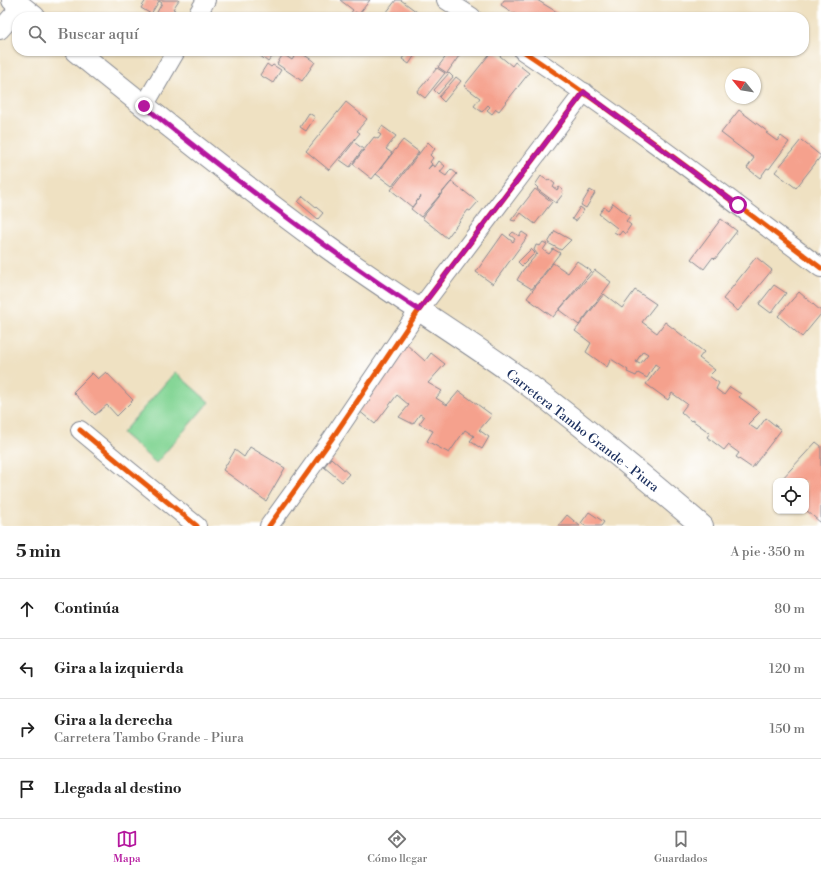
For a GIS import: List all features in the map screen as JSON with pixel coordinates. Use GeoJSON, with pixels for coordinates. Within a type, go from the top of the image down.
{"type":"FeatureCollection","features":[{"type":"Feature","properties":{"kind":"main road","name":"Carretera Tambo Grande - Piura"},"geometry":{"type":"LineString","coordinates":[[82,56],[184,138],[319,242],[504,368],[565,412],[702,526]]}},
{"type":"Feature","properties":{"kind":"street"},"geometry":{"type":"LineString","coordinates":[[199,12],[206,0]]}},
{"type":"Feature","properties":{"kind":"street"},"geometry":{"type":"LineString","coordinates":[[446,0],[464,12]]}},
{"type":"Feature","properties":{"kind":"street"},"geometry":{"type":"LineString","coordinates":[[0,30],[12,19]]}},
{"type":"Feature","properties":{"kind":"street"},"geometry":{"type":"LineString","coordinates":[[144,106],[173,56]]}},
{"type":"Feature","properties":{"kind":"street"},"geometry":{"type":"LineString","coordinates":[[530,56],[584,92],[821,268]]}},
{"type":"Feature","properties":{"kind":"street"},"geometry":{"type":"LineString","coordinates":[[269,526],[331,440],[419,310],[584,92]]}},
{"type":"Feature","properties":{"kind":"street"},"geometry":{"type":"LineString","coordinates":[[80,430],[197,526]]}},
{"type":"Feature","properties":{"kind":"green space"},"geometry":{"type":"Polygon","coordinates":[[[175,372],[209,402],[156,463],[122,433],[175,372]]]}},
{"type":"Feature","properties":{"kind":"building"},"geometry":{"type":"Polygon","coordinates":[[[146,0],[179,0],[173,9],[175,10],[174,12],[157,12],[162,3],[159,1],[152,12],[148,12],[141,8],[146,0]]]}},
{"type":"Feature","properties":{"kind":"building"},"geometry":{"type":"Polygon","coordinates":[[[340,0],[370,0],[361,12],[352,12],[353,10],[340,0]]]}},
{"type":"Feature","properties":{"kind":"building"},"geometry":{"type":"Polygon","coordinates":[[[396,0],[401,0],[417,12],[387,12],[396,0]]]}},
{"type":"Feature","properties":{"kind":"building"},"geometry":{"type":"Polygon","coordinates":[[[504,0],[537,0],[557,12],[512,12],[501,5],[504,0]]]}},
{"type":"Feature","properties":{"kind":"building"},"geometry":{"type":"Polygon","coordinates":[[[260,56],[273,56],[268,62],[260,56]]]}},
{"type":"Feature","properties":{"kind":"building"},"geometry":{"type":"Polygon","coordinates":[[[282,56],[286,56],[292,60],[295,56],[306,56],[315,62],[302,81],[277,64],[282,56]]]}},
{"type":"Feature","properties":{"kind":"building"},"geometry":{"type":"Polygon","coordinates":[[[404,56],[414,56],[409,64],[402,59],[404,56]]]}},
{"type":"Feature","properties":{"kind":"building"},"geometry":{"type":"Polygon","coordinates":[[[446,56],[459,56],[447,73],[438,67],[446,56]]]}},
{"type":"Feature","properties":{"kind":"building"},"geometry":{"type":"Polygon","coordinates":[[[488,56],[500,56],[512,66],[515,62],[529,73],[499,111],[496,109],[492,114],[487,110],[490,107],[488,105],[482,112],[474,106],[480,98],[464,86],[488,56]]]}},
{"type":"Feature","properties":{"kind":"building"},"geometry":{"type":"Polygon","coordinates":[[[267,64],[271,67],[273,65],[281,70],[273,83],[260,75],[267,64]]]}},
{"type":"Feature","properties":{"kind":"building"},"geometry":{"type":"Polygon","coordinates":[[[437,68],[445,73],[425,98],[417,92],[437,68]]]}},
{"type":"Feature","properties":{"kind":"building"},"geometry":{"type":"Polygon","coordinates":[[[449,73],[453,77],[438,94],[434,90],[449,73]]]}},
{"type":"Feature","properties":{"kind":"building"},"geometry":{"type":"Polygon","coordinates":[[[456,77],[461,81],[444,102],[439,97],[456,77]]]}},
{"type":"Feature","properties":{"kind":"building"},"geometry":{"type":"Polygon","coordinates":[[[346,102],[367,119],[357,131],[360,133],[329,170],[306,151],[346,102]]]}},
{"type":"Feature","properties":{"kind":"building"},"geometry":{"type":"Polygon","coordinates":[[[739,110],[768,132],[766,133],[777,141],[781,136],[789,142],[769,169],[767,168],[760,178],[747,168],[754,158],[721,133],[739,110]]]}},
{"type":"Feature","properties":{"kind":"building"},"geometry":{"type":"Polygon","coordinates":[[[309,113],[315,117],[306,131],[300,127],[309,113]]]}},
{"type":"Feature","properties":{"kind":"building"},"geometry":{"type":"Polygon","coordinates":[[[382,126],[396,136],[386,149],[392,153],[372,179],[353,164],[374,137],[378,139],[381,135],[378,133],[382,126]]]}},
{"type":"Feature","properties":{"kind":"building"},"geometry":{"type":"Polygon","coordinates":[[[403,140],[419,152],[392,186],[376,174],[403,140]]]}},
{"type":"Feature","properties":{"kind":"building"},"geometry":{"type":"Polygon","coordinates":[[[801,140],[821,156],[796,188],[775,172],[801,140]]]}},
{"type":"Feature","properties":{"kind":"building"},"geometry":{"type":"Polygon","coordinates":[[[354,142],[363,149],[350,167],[340,160],[354,142]]]}},
{"type":"Feature","properties":{"kind":"building"},"geometry":{"type":"Polygon","coordinates":[[[428,142],[435,149],[430,155],[433,158],[430,162],[432,164],[428,169],[432,165],[435,167],[439,161],[445,166],[440,172],[446,176],[451,169],[457,174],[451,181],[478,202],[470,211],[468,210],[447,238],[422,218],[451,182],[421,217],[411,209],[421,196],[412,207],[391,190],[428,142]]]}},
{"type":"Feature","properties":{"kind":"building"},"geometry":{"type":"Polygon","coordinates":[[[541,176],[548,181],[549,179],[555,184],[553,187],[557,190],[559,187],[563,190],[563,194],[556,203],[537,189],[538,188],[535,185],[541,176]]]}},
{"type":"Feature","properties":{"kind":"building"},"geometry":{"type":"Polygon","coordinates":[[[535,189],[552,202],[535,224],[521,213],[515,221],[511,220],[535,189]]]}},
{"type":"Feature","properties":{"kind":"building"},"geometry":{"type":"Polygon","coordinates":[[[590,190],[595,193],[586,208],[581,205],[590,190]]]}},
{"type":"Feature","properties":{"kind":"building"},"geometry":{"type":"Polygon","coordinates":[[[303,196],[323,213],[318,219],[298,202],[303,196]]]}},
{"type":"Feature","properties":{"kind":"building"},"geometry":{"type":"Polygon","coordinates":[[[613,203],[630,216],[626,221],[631,225],[625,234],[622,231],[619,235],[614,232],[617,228],[599,214],[604,207],[608,210],[613,203]]]}},
{"type":"Feature","properties":{"kind":"building"},"geometry":{"type":"Polygon","coordinates":[[[580,207],[584,210],[576,221],[572,219],[580,207]]]}},
{"type":"Feature","properties":{"kind":"building"},"geometry":{"type":"Polygon","coordinates":[[[721,219],[737,231],[715,259],[713,257],[704,269],[691,259],[721,219]]]}},
{"type":"Feature","properties":{"kind":"building"},"geometry":{"type":"Polygon","coordinates":[[[555,231],[571,240],[561,250],[548,243],[555,231]]]}},
{"type":"Feature","properties":{"kind":"building"},"geometry":{"type":"Polygon","coordinates":[[[513,232],[519,236],[522,232],[528,236],[493,284],[476,272],[503,234],[513,242],[515,239],[510,235],[513,232]]]}},
{"type":"Feature","properties":{"kind":"building"},"geometry":{"type":"Polygon","coordinates":[[[543,242],[547,244],[543,250],[549,254],[553,249],[560,253],[532,289],[517,280],[523,270],[537,254],[538,255],[534,250],[536,245],[540,246],[543,242]]]}},
{"type":"Feature","properties":{"kind":"building"},"geometry":{"type":"Polygon","coordinates":[[[531,249],[535,253],[522,266],[518,262],[531,249]]]}},
{"type":"Feature","properties":{"kind":"building"},"geometry":{"type":"Polygon","coordinates":[[[756,257],[772,270],[738,311],[723,299],[756,257]]]}},
{"type":"Feature","properties":{"kind":"building"},"geometry":{"type":"Polygon","coordinates":[[[577,261],[591,271],[553,317],[527,298],[553,263],[568,273],[577,261]]]}},
{"type":"Feature","properties":{"kind":"building"},"geometry":{"type":"Polygon","coordinates":[[[595,270],[611,282],[579,325],[559,310],[595,270]]]}},
{"type":"Feature","properties":{"kind":"building"},"geometry":{"type":"Polygon","coordinates":[[[774,285],[786,293],[771,313],[759,304],[774,285]]]}},
{"type":"Feature","properties":{"kind":"building"},"geometry":{"type":"Polygon","coordinates":[[[635,290],[656,304],[642,322],[657,333],[665,322],[704,352],[699,358],[715,370],[709,376],[719,383],[716,389],[724,395],[730,387],[741,394],[739,397],[760,412],[748,424],[757,430],[766,418],[781,430],[752,468],[736,457],[739,453],[728,445],[724,450],[707,437],[710,433],[692,420],[691,421],[681,412],[687,404],[672,393],[668,400],[646,384],[659,367],[655,364],[647,378],[638,373],[636,376],[627,372],[628,370],[611,359],[607,367],[586,352],[591,343],[575,331],[604,294],[622,308],[635,290]],[[643,351],[636,362],[640,364],[648,354],[643,351]]]}},
{"type":"Feature","properties":{"kind":"building"},"geometry":{"type":"Polygon","coordinates":[[[799,292],[821,311],[821,314],[802,337],[778,316],[799,292]]]}},
{"type":"Feature","properties":{"kind":"building"},"geometry":{"type":"Polygon","coordinates":[[[406,344],[425,361],[431,353],[445,364],[428,383],[442,391],[436,398],[447,405],[459,391],[492,415],[479,430],[489,437],[482,449],[470,441],[474,436],[465,430],[449,453],[427,441],[433,431],[419,424],[424,417],[420,414],[413,424],[399,417],[409,405],[397,395],[375,424],[358,410],[406,344]]]}},
{"type":"Feature","properties":{"kind":"building"},"geometry":{"type":"Polygon","coordinates":[[[106,372],[133,400],[117,416],[107,405],[95,415],[73,392],[92,373],[98,379],[106,372]]]}},
{"type":"Feature","properties":{"kind":"building"},"geometry":{"type":"Polygon","coordinates":[[[816,442],[821,446],[821,523],[809,513],[809,478],[783,478],[816,442]]]}},
{"type":"Feature","properties":{"kind":"building"},"geometry":{"type":"Polygon","coordinates":[[[250,447],[285,468],[266,501],[223,470],[235,450],[244,457],[250,447]]]}},
{"type":"Feature","properties":{"kind":"building"},"geometry":{"type":"Polygon","coordinates":[[[331,458],[349,474],[342,482],[324,467],[331,458]]]}},
{"type":"Feature","properties":{"kind":"building"},"geometry":{"type":"Polygon","coordinates":[[[589,512],[604,522],[601,526],[585,526],[581,523],[589,512]]]}},
{"type":"Feature","properties":{"kind":"building"},"geometry":{"type":"Polygon","coordinates":[[[567,515],[580,526],[558,526],[567,515]]]}},
{"type":"Feature","properties":{"kind":"cycle path"},"geometry":{"type":"LineString","coordinates":[[530,56],[636,130],[821,268]]}},
{"type":"Feature","properties":{"kind":"cycle path"},"geometry":{"type":"LineString","coordinates":[[269,526],[331,440],[419,310],[584,92]]}},
{"type":"Feature","properties":{"kind":"cycle path"},"geometry":{"type":"LineString","coordinates":[[80,430],[197,526]]}},
{"type":"Feature","properties":{"kind":"route"},"geometry":{"type":"LineString","coordinates":[[144,106],[319,242],[419,310],[584,92],[738,205]]}}]}
